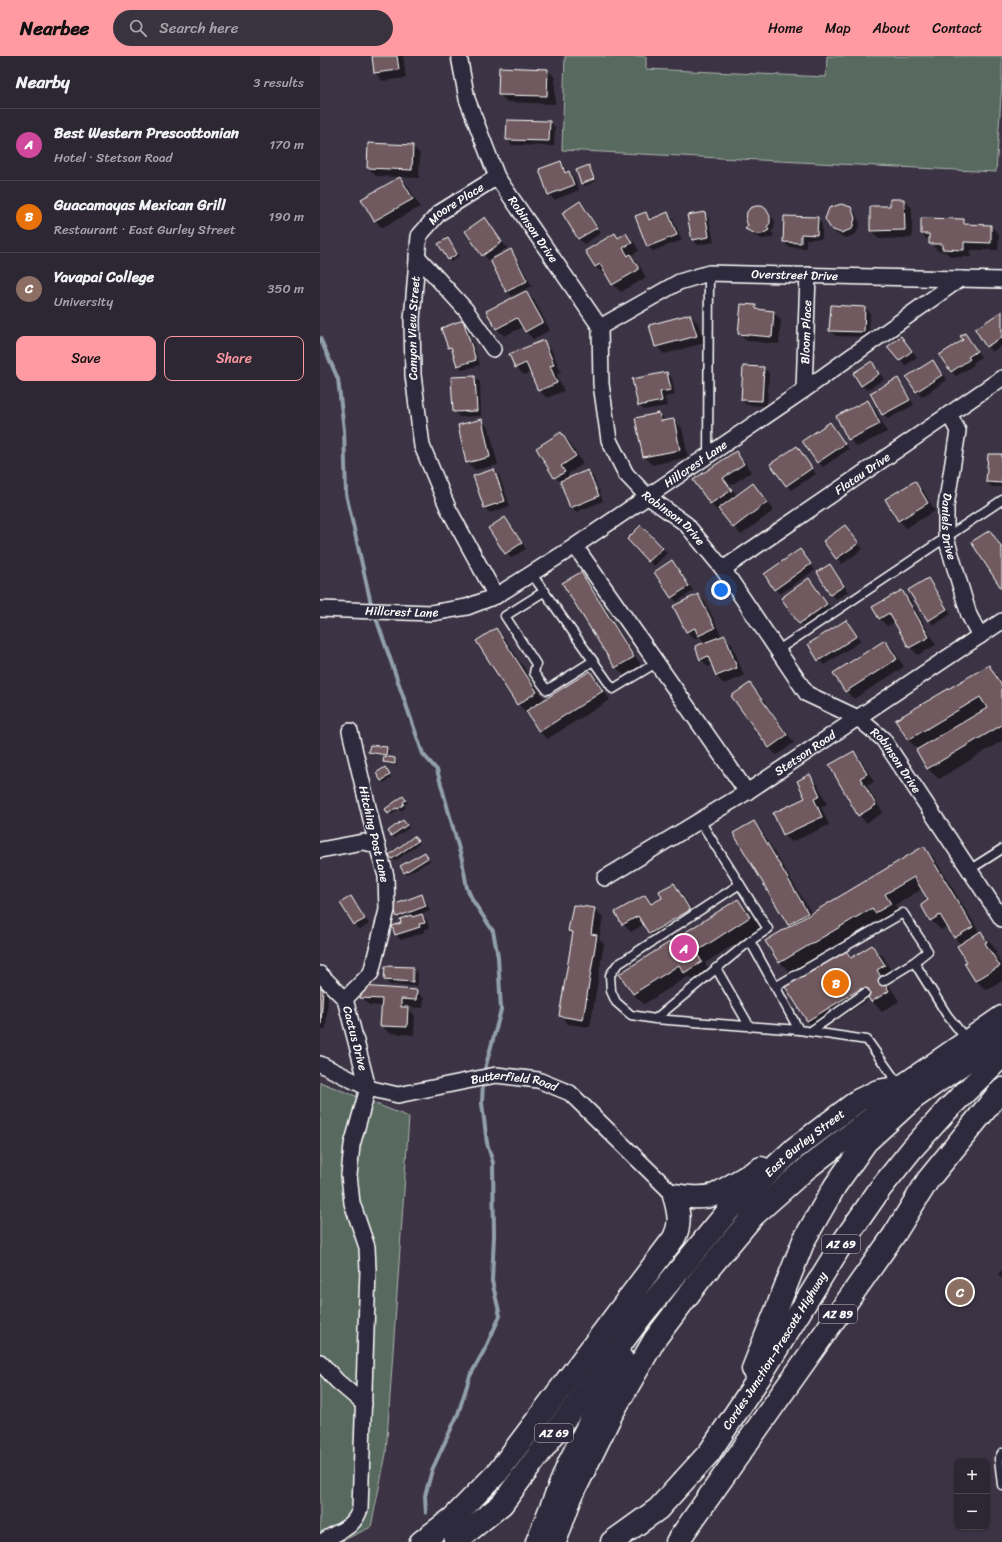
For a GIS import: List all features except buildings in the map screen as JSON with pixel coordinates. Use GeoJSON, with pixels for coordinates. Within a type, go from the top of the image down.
{"type":"FeatureCollection","features":[{"type":"Feature","properties":{"kind":"main road","name":"East Gurley Street"},"geometry":{"type":"LineString","coordinates":[[643,1314],[729,1210],[794,1149],[859,1100],[878,1091],[901,1087],[1002,1017]]}},
{"type":"Feature","properties":{"kind":"main road"},"geometry":{"type":"LineString","coordinates":[[709,1453],[750,1374],[804,1240],[834,1186],[866,1142],[914,1098],[1002,1036]]}},
{"type":"Feature","properties":{"kind":"main road","name":"Cordes Junction–Prescott Highway"},"geometry":{"type":"LineString","coordinates":[[612,1542],[658,1509],[709,1453],[759,1378],[841,1245],[880,1189],[912,1149],[947,1110],[1002,1056]]}},
{"type":"Feature","properties":{"kind":"main road"},"geometry":{"type":"LineString","coordinates":[[555,1542],[571,1497],[611,1416],[655,1339],[701,1278],[753,1216],[807,1168],[873,1117],[901,1087]]}},
{"type":"Feature","properties":{"kind":"main road","name":"AZ 89"},"geometry":{"type":"LineString","coordinates":[[677,1542],[894,1235],[928,1180],[1002,1089]]}},
{"type":"Feature","properties":{"kind":"main road"},"geometry":{"type":"LineString","coordinates":[[421,1542],[453,1518],[498,1472],[674,1238],[678,1232],[679,1218],[674,1195],[699,1198],[716,1195],[794,1149]]}},
{"type":"Feature","properties":{"kind":"main road"},"geometry":{"type":"LineString","coordinates":[[537,1542],[569,1463],[605,1395],[643,1314]]}},
{"type":"Feature","properties":{"kind":"main road","name":"AZ 69"},"geometry":{"type":"LineString","coordinates":[[455,1542],[502,1504],[643,1314]]}},
{"type":"Feature","properties":{"kind":"street","name":"Robinson Drive"},"geometry":{"type":"LineString","coordinates":[[459,56],[467,99],[497,177],[600,327],[601,384],[609,440],[626,474],[647,496],[686,524],[723,569],[807,694],[858,718],[883,739],[1002,919]]}},
{"type":"Feature","properties":{"kind":"street","name":"Moore Place"},"geometry":{"type":"LineString","coordinates":[[419,236],[438,213],[497,177]]}},
{"type":"Feature","properties":{"kind":"street","name":"Canyon View Street"},"geometry":{"type":"LineString","coordinates":[[419,236],[412,336],[413,375],[422,446],[448,508],[496,596]]}},
{"type":"Feature","properties":{"kind":"street"},"geometry":{"type":"LineString","coordinates":[[417,256],[466,310],[493,349]]}},
{"type":"Feature","properties":{"kind":"street","name":"Overstreet Drive"},"geometry":{"type":"LineString","coordinates":[[600,327],[679,282],[709,274],[1002,280]]}},
{"type":"Feature","properties":{"kind":"street","name":"Bloom Place"},"geometry":{"type":"LineString","coordinates":[[804,390],[808,275]]}},
{"type":"Feature","properties":{"kind":"street","name":"Hillcrest Lane"},"geometry":{"type":"LineString","coordinates":[[320,609],[431,613],[467,606],[496,596],[575,546],[804,390],[960,279]]}},
{"type":"Feature","properties":{"kind":"street","name":"Flatau Drive"},"geometry":{"type":"LineString","coordinates":[[723,569],[1002,378]]}},
{"type":"Feature","properties":{"kind":"street","name":"Daniels Drive"},"geometry":{"type":"LineString","coordinates":[[949,414],[958,432],[950,473],[946,506],[946,538],[969,615],[980,636]]}},
{"type":"Feature","properties":{"kind":"street"},"geometry":{"type":"LineString","coordinates":[[575,546],[747,792]]}},
{"type":"Feature","properties":{"kind":"street","name":"Stetson Road"},"geometry":{"type":"LineString","coordinates":[[604,878],[747,792],[1002,621]]}},
{"type":"Feature","properties":{"kind":"street","name":"Hitching Post Lane"},"geometry":{"type":"LineString","coordinates":[[346,998],[371,973],[387,910],[386,876],[377,845],[350,731]]}},
{"type":"Feature","properties":{"kind":"street"},"geometry":{"type":"LineString","coordinates":[[320,850],[363,842],[377,845]]}},
{"type":"Feature","properties":{"kind":"street","name":"Cactus Drive"},"geometry":{"type":"LineString","coordinates":[[320,974],[346,998],[368,1088]]}},
{"type":"Feature","properties":{"kind":"street","name":"Butterfield Road"},"geometry":{"type":"LineString","coordinates":[[320,1064],[368,1088],[398,1095],[496,1074],[538,1080],[570,1093],[674,1195]]}},
{"type":"Feature","properties":{"kind":"street"},"geometry":{"type":"LineString","coordinates":[[324,1535],[345,1529],[357,1518],[360,1509],[368,1270],[367,1247],[352,1204],[349,1175],[352,1146],[368,1088]]}},
{"type":"Feature","properties":{"kind":"street"},"geometry":{"type":"LineString","coordinates":[[320,1362],[337,1381],[364,1404]]}},
{"type":"Feature","properties":{"kind":"lane"},"geometry":{"type":"LineString","coordinates":[[708,455],[709,274]]}},
{"type":"Feature","properties":{"kind":"lane"},"geometry":{"type":"LineString","coordinates":[[778,650],[1002,500]]}},
{"type":"Feature","properties":{"kind":"lane"},"geometry":{"type":"LineString","coordinates":[[531,573],[613,689],[656,663]]}},
{"type":"Feature","properties":{"kind":"lane"},"geometry":{"type":"LineString","coordinates":[[545,591],[505,616],[536,664],[534,673],[546,690],[594,661]]}},
{"type":"Feature","properties":{"kind":"lane"},"geometry":{"type":"LineString","coordinates":[[655,1019],[750,940],[768,928],[700,821]]}},
{"type":"Feature","properties":{"kind":"lane"},"geometry":{"type":"LineString","coordinates":[[969,870],[1002,849]]}},
{"type":"Feature","properties":{"kind":"lane"},"geometry":{"type":"LineString","coordinates":[[740,884],[617,965],[610,975],[611,991],[616,1002],[631,1015],[655,1019],[811,1031],[867,1040],[901,1087]]}},
{"type":"Feature","properties":{"kind":"lane"},"geometry":{"type":"LineString","coordinates":[[775,987],[903,913],[928,951],[914,962],[883,981]]}},
{"type":"Feature","properties":{"kind":"lane"},"geometry":{"type":"LineString","coordinates":[[750,940],[799,1030]]}},
{"type":"Feature","properties":{"kind":"lane"},"geometry":{"type":"LineString","coordinates":[[914,962],[947,1015],[968,1041]]}},
{"type":"Feature","properties":{"kind":"lane"},"geometry":{"type":"LineString","coordinates":[[716,968],[750,1027]]}},
{"type":"Feature","properties":{"kind":"lane"},"geometry":{"type":"LineString","coordinates":[[811,1031],[865,994]]}},
{"type":"Feature","properties":{"kind":"lane"},"geometry":{"type":"LineString","coordinates":[[1002,1453],[999,1459],[1002,1486]]}},
{"type":"Feature","properties":{"kind":"green space"},"geometry":{"type":"Polygon","coordinates":[[[565,56],[646,56],[646,69],[826,77],[827,56],[1002,56],[1002,82],[996,172],[562,150],[565,56]]]}},
{"type":"Feature","properties":{"kind":"green space"},"geometry":{"type":"Polygon","coordinates":[[[320,1082],[409,1117],[386,1454],[371,1527],[340,1542],[320,1542],[320,1082]]]}},
{"type":"Feature","properties":{"kind":"waterway"},"geometry":{"type":"LineString","coordinates":[[320,338],[338,379],[344,430],[346,494],[372,608]]}},
{"type":"Feature","properties":{"kind":"waterway"},"geometry":{"type":"LineString","coordinates":[[375,615],[423,754],[437,770],[462,860],[467,888],[473,901],[493,931],[498,957],[501,1010],[484,1074]]}},
{"type":"Feature","properties":{"kind":"waterway"},"geometry":{"type":"LineString","coordinates":[[426,1513],[425,1496],[432,1470],[458,1414],[470,1376],[486,1347],[500,1316],[492,1281],[494,1235],[493,1163],[487,1143],[482,1103],[483,1081]]}},
{"type":"Feature","properties":{"kind":"place","name":"Best Western Prescottonian"},"geometry":{"type":"Point","coordinates":[684,948]}},
{"type":"Feature","properties":{"kind":"place","name":"Guacamayas Mexican Grill"},"geometry":{"type":"Point","coordinates":[836,983]}},
{"type":"Feature","properties":{"kind":"place","name":"Yavapai College"},"geometry":{"type":"Point","coordinates":[960,1292]}}]}
